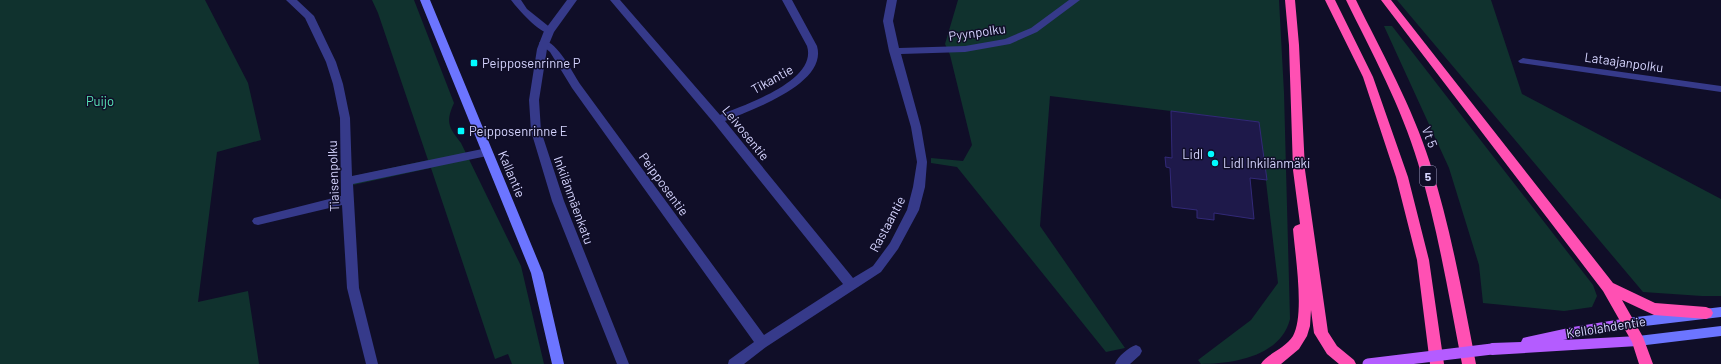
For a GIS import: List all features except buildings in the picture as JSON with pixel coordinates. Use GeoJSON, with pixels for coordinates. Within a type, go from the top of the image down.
{"type":"FeatureCollection","features":[{"type":"Feature","properties":{"kind":"highway"},"geometry":{"type":"LineString","coordinates":[[1290,0],[1294,45],[1299,170],[1321,333],[1332,350],[1349,364]]}},
{"type":"Feature","properties":{"kind":"highway","name":"5"},"geometry":{"type":"LineString","coordinates":[[1330,0],[1368,77],[1402,177],[1423,260],[1437,364]]}},
{"type":"Feature","properties":{"kind":"highway","name":"Vt 5"},"geometry":{"type":"LineString","coordinates":[[1351,0],[1403,106],[1424,162],[1444,235],[1469,364]]}},
{"type":"Feature","properties":{"kind":"highway"},"geometry":{"type":"LineString","coordinates":[[1386,0],[1608,287],[1638,341],[1646,364]]}},
{"type":"Feature","properties":{"kind":"highway"},"geometry":{"type":"LineString","coordinates":[[1268,364],[1280,358],[1293,347],[1300,337],[1304,323],[1304,296],[1296,183],[1299,170]]}},
{"type":"Feature","properties":{"kind":"highway"},"geometry":{"type":"LineString","coordinates":[[1608,287],[1654,309],[1706,313]]}},
{"type":"Feature","properties":{"kind":"main road","name":"Kallantie"},"geometry":{"type":"LineString","coordinates":[[425,0],[537,273],[558,364]]}},
{"type":"Feature","properties":{"kind":"main road","name":"Kellolahdentie"},"geometry":{"type":"LineString","coordinates":[[1492,349],[1573,332],[1628,323],[1721,312]]}},
{"type":"Feature","properties":{"kind":"main road","name":"Kellolahdentie"},"geometry":{"type":"LineString","coordinates":[[1368,364],[1492,349],[1638,341],[1721,331]]}},
{"type":"Feature","properties":{"kind":"street","name":"Tiaisenpolku"},"geometry":{"type":"LineString","coordinates":[[291,0],[309,16],[331,62],[338,84],[345,118],[347,199],[353,288],[372,364]]}},
{"type":"Feature","properties":{"kind":"street"},"geometry":{"type":"LineString","coordinates":[[516,0],[524,11],[539,25],[549,31]]}},
{"type":"Feature","properties":{"kind":"street","name":"Inkilänmäenkatu"},"geometry":{"type":"LineString","coordinates":[[572,0],[549,31],[544,43],[534,93],[536,131],[558,201],[623,364]]}},
{"type":"Feature","properties":{"kind":"street","name":"Leivosentie"},"geometry":{"type":"LineString","coordinates":[[616,0],[718,120],[851,285]]}},
{"type":"Feature","properties":{"kind":"street","name":"Tikantie"},"geometry":{"type":"LineString","coordinates":[[718,120],[795,84],[809,72],[814,57],[814,52],[811,43],[787,0]]}},
{"type":"Feature","properties":{"kind":"street","name":"Rastaantie"},"geometry":{"type":"LineString","coordinates":[[734,364],[762,342],[877,268],[885,260],[913,210],[919,187],[922,162],[916,127],[894,51],[888,21],[892,0]]}},
{"type":"Feature","properties":{"kind":"street","name":"Pyynpolku"},"geometry":{"type":"LineString","coordinates":[[894,51],[977,48],[1008,42],[1039,27],[1075,0]]}},
{"type":"Feature","properties":{"kind":"street","name":"Peipposentie"},"geometry":{"type":"LineString","coordinates":[[544,43],[556,55],[576,86],[762,342]]}},
{"type":"Feature","properties":{"kind":"street","name":"Lataajanpolku"},"geometry":{"type":"LineString","coordinates":[[1523,61],[1721,89]]}},
{"type":"Feature","properties":{"kind":"street"},"geometry":{"type":"LineString","coordinates":[[347,181],[488,152]]}},
{"type":"Feature","properties":{"kind":"street"},"geometry":{"type":"LineString","coordinates":[[258,221],[347,199]]}},
{"type":"Feature","properties":{"kind":"street"},"geometry":{"type":"LineString","coordinates":[[1121,364],[1136,351]]}},
{"type":"Feature","properties":{"kind":"green space","name":"Puijo"},"geometry":{"type":"Polygon","coordinates":[[[0,0],[205,0],[248,83],[261,140],[217,152],[198,302],[248,291],[259,364],[0,364],[0,0]]]}},
{"type":"Feature","properties":{"kind":"green space"},"geometry":{"type":"Polygon","coordinates":[[[372,0],[414,0],[454,103],[449,120],[451,129],[461,143],[521,266],[544,364],[512,364],[508,354],[495,359],[431,168],[353,185],[354,176],[428,160],[378,13],[372,0]]]}},
{"type":"Feature","properties":{"kind":"green space"},"geometry":{"type":"Polygon","coordinates":[[[958,0],[1279,0],[1284,93],[1290,319],[1285,332],[1277,342],[1267,349],[1241,360],[1214,364],[1201,364],[1198,360],[1251,320],[1278,283],[1259,122],[1050,96],[1040,226],[1125,348],[1106,352],[957,167],[931,163],[931,158],[963,161],[972,145],[950,55],[945,44],[958,0]]]}},
{"type":"Feature","properties":{"kind":"green space"},"geometry":{"type":"Polygon","coordinates":[[[1397,0],[1491,0],[1522,94],[1721,199],[1721,296],[1643,292],[1397,0]]]}},
{"type":"Feature","properties":{"kind":"green space"},"geometry":{"type":"Polygon","coordinates":[[[1384,26],[1392,26],[1593,285],[1597,296],[1592,307],[1564,311],[1483,303],[1479,265],[1449,168],[1384,26]]]}},
{"type":"Feature","properties":{"kind":"place","name":"Peipposenrinne P"},"geometry":{"type":"Point","coordinates":[474,63]}},
{"type":"Feature","properties":{"kind":"place","name":"Peipposenrinne E"},"geometry":{"type":"Point","coordinates":[461,131]}},
{"type":"Feature","properties":{"kind":"place","name":"Lidl"},"geometry":{"type":"Point","coordinates":[1211,154]}},
{"type":"Feature","properties":{"kind":"place","name":"Lidl Inkilänmäki"},"geometry":{"type":"Point","coordinates":[1215,163]}}]}
